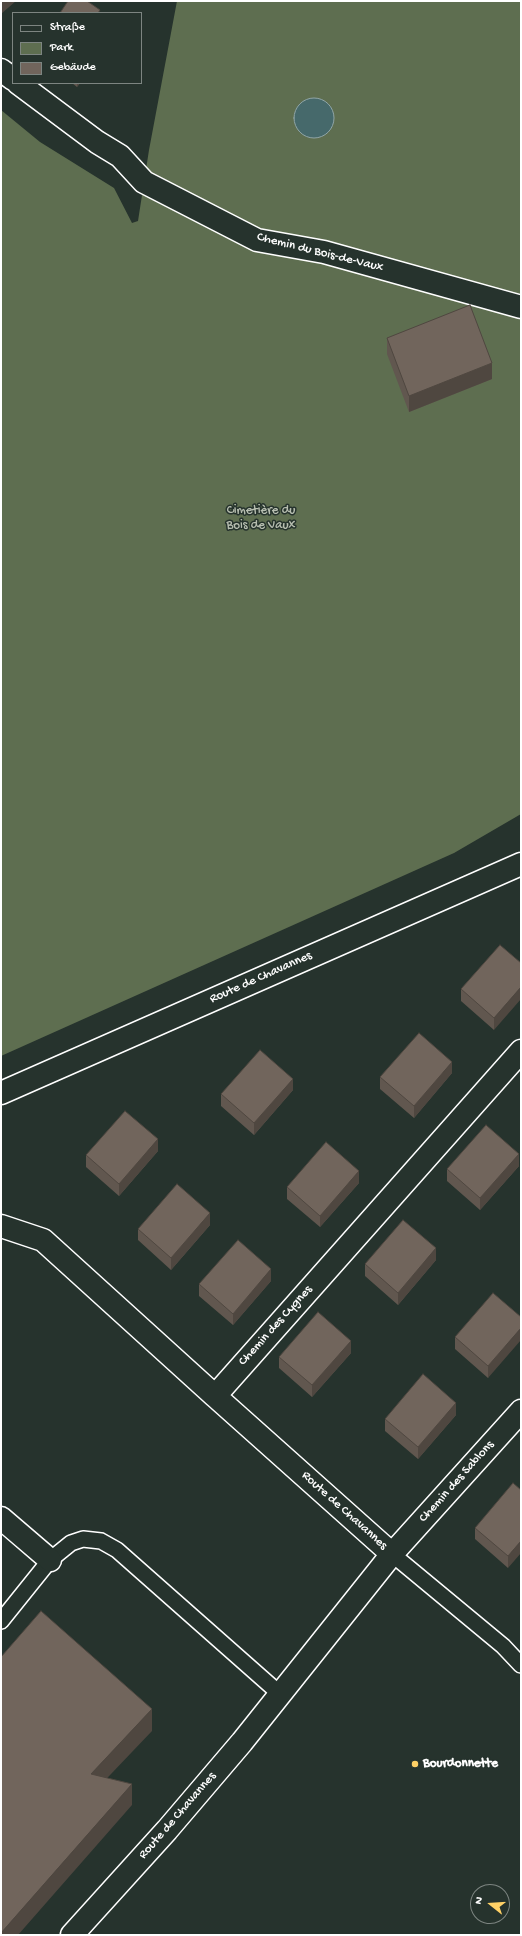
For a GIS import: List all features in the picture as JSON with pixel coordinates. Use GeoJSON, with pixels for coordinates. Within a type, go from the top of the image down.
{"type":"FeatureCollection","features":[{"type":"Feature","properties":{"kind":"street"},"geometry":{"type":"LineString","coordinates":[[1,70],[12,78]]}},
{"type":"Feature","properties":{"kind":"street","name":"Chemin du Bois-de-Vaux"},"geometry":{"type":"LineString","coordinates":[[19,84],[97,142],[120,156],[144,182],[257,240],[324,252],[521,307]]}},
{"type":"Feature","properties":{"kind":"street","name":"Route de Chavannes"},"geometry":{"type":"LineString","coordinates":[[1,1093],[521,864]]}},
{"type":"Feature","properties":{"kind":"street","name":"Chemin des Cygnes"},"geometry":{"type":"LineString","coordinates":[[215,1396],[521,1051]]}},
{"type":"Feature","properties":{"kind":"street"},"geometry":{"type":"LineString","coordinates":[[1,1226],[42,1240],[215,1396]]}},
{"type":"Feature","properties":{"kind":"street","name":"Route de Chavannes"},"geometry":{"type":"LineString","coordinates":[[72,1935],[167,1830],[242,1742],[392,1554],[215,1396]]}},
{"type":"Feature","properties":{"kind":"street","name":"Chemin des Sablons"},"geometry":{"type":"LineString","coordinates":[[392,1554],[521,1411]]}},
{"type":"Feature","properties":{"kind":"street"},"geometry":{"type":"LineString","coordinates":[[1,1518],[50,1560]]}},
{"type":"Feature","properties":{"kind":"lane"},"geometry":{"type":"LineString","coordinates":[[1,1621],[50,1560],[71,1543],[83,1539],[101,1541],[117,1550],[280,1694]]}},
{"type":"Feature","properties":{"kind":"lane"},"geometry":{"type":"LineString","coordinates":[[392,1554],[503,1646],[520,1663]]}},
{"type":"Feature","properties":{"kind":"green space","name":"Cimetière du Bois de Vaux"},"geometry":{"type":"Polygon","coordinates":[[[177,1],[521,1],[521,814],[454,853],[1,1056],[1,110],[40,142],[114,188],[132,223],[138,221],[149,150],[177,1]]]}},
{"type":"Feature","properties":{"kind":"water"},"geometry":{"type":"Polygon","coordinates":[[[310,98],[318,98],[325,101],[331,107],[334,118],[331,129],[325,135],[318,138],[310,138],[303,135],[297,129],[294,122],[294,114],[297,107],[303,101],[310,98]]]}},
{"type":"Feature","properties":{"kind":"building"},"geometry":{"type":"Polygon","coordinates":[[[68,1],[87,1],[100,10],[99,12],[61,12],[68,1]]]}},
{"type":"Feature","properties":{"kind":"building"},"geometry":{"type":"Polygon","coordinates":[[[470,305],[492,363],[409,396],[387,338],[470,305]]]}},
{"type":"Feature","properties":{"kind":"building"},"geometry":{"type":"Polygon","coordinates":[[[500,945],[521,963],[521,987],[494,1018],[461,989],[500,945]]]}},
{"type":"Feature","properties":{"kind":"building"},"geometry":{"type":"Polygon","coordinates":[[[419,1033],[452,1062],[414,1106],[380,1077],[419,1033]]]}},
{"type":"Feature","properties":{"kind":"building"},"geometry":{"type":"Polygon","coordinates":[[[260,1050],[293,1079],[254,1123],[221,1094],[260,1050]]]}},
{"type":"Feature","properties":{"kind":"building"},"geometry":{"type":"Polygon","coordinates":[[[125,1111],[158,1139],[119,1184],[86,1155],[125,1111]]]}},
{"type":"Feature","properties":{"kind":"building"},"geometry":{"type":"Polygon","coordinates":[[[486,1125],[519,1154],[480,1198],[447,1169],[486,1125]]]}},
{"type":"Feature","properties":{"kind":"building"},"geometry":{"type":"Polygon","coordinates":[[[326,1142],[359,1171],[320,1216],[287,1187],[326,1142]]]}},
{"type":"Feature","properties":{"kind":"building"},"geometry":{"type":"Polygon","coordinates":[[[177,1184],[210,1213],[171,1258],[138,1229],[177,1184]]]}},
{"type":"Feature","properties":{"kind":"building"},"geometry":{"type":"Polygon","coordinates":[[[403,1220],[436,1248],[398,1293],[365,1264],[403,1220]]]}},
{"type":"Feature","properties":{"kind":"building"},"geometry":{"type":"Polygon","coordinates":[[[238,1240],[271,1269],[233,1314],[199,1284],[238,1240]]]}},
{"type":"Feature","properties":{"kind":"building"},"geometry":{"type":"Polygon","coordinates":[[[493,1293],[521,1317],[521,1328],[488,1366],[455,1337],[493,1293]]]}},
{"type":"Feature","properties":{"kind":"building"},"geometry":{"type":"Polygon","coordinates":[[[318,1312],[351,1341],[312,1385],[279,1357],[318,1312]]]}},
{"type":"Feature","properties":{"kind":"building"},"geometry":{"type":"Polygon","coordinates":[[[423,1374],[456,1403],[418,1447],[385,1419],[423,1374]]]}},
{"type":"Feature","properties":{"kind":"building"},"geometry":{"type":"Polygon","coordinates":[[[513,1483],[521,1490],[521,1541],[508,1556],[475,1528],[513,1483]]]}},
{"type":"Feature","properties":{"kind":"building"},"geometry":{"type":"Polygon","coordinates":[[[41,1611],[152,1709],[91,1774],[132,1784],[1,1933],[1,1657],[41,1611]]]}},
{"type":"Feature","properties":{"kind":"place","name":"Bourdonnette"},"geometry":{"type":"Point","coordinates":[415,1764]}}]}
